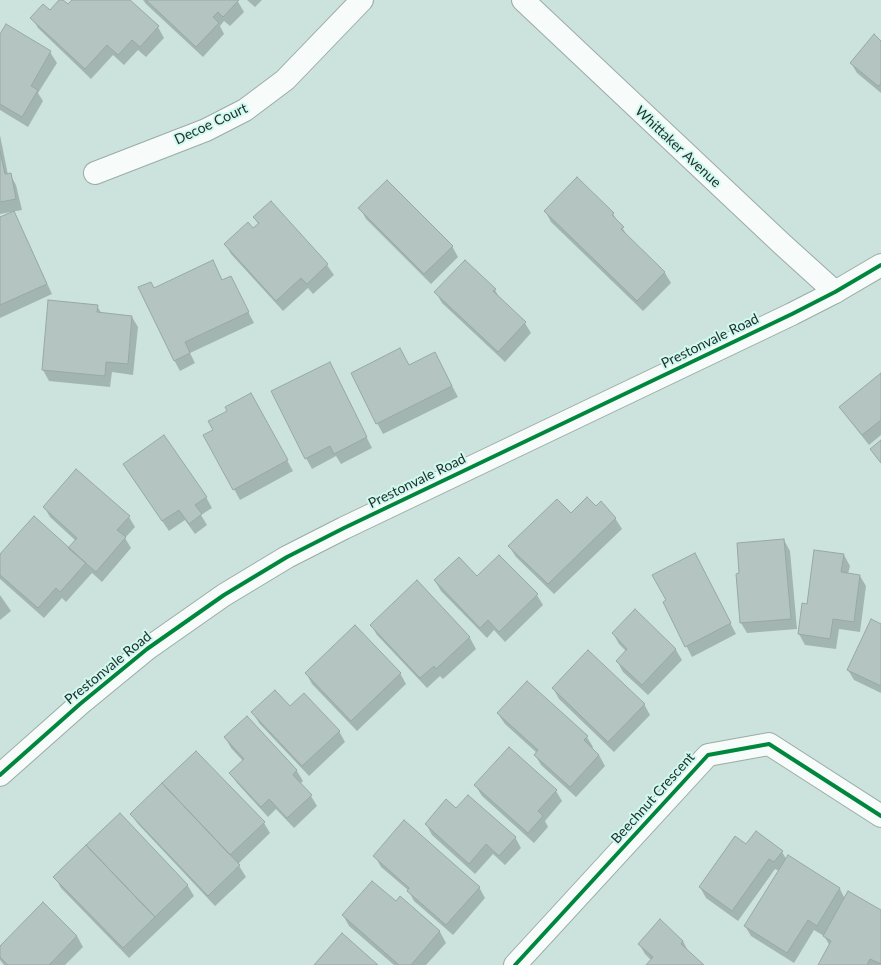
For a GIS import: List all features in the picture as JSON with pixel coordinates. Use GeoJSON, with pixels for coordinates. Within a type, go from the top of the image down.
{"type":"FeatureCollection","features":[{"type":"Feature","properties":{"kind":"street","name":"Decoe Court"},"geometry":{"type":"LineString","coordinates":[[95,173],[206,130],[245,110],[285,80],[362,0]]}},
{"type":"Feature","properties":{"kind":"street","name":"Whittaker Avenue"},"geometry":{"type":"LineString","coordinates":[[523,0],[835,292]]}},
{"type":"Feature","properties":{"kind":"street","name":"Prestonvale Road"},"geometry":{"type":"LineString","coordinates":[[0,775],[80,704],[147,649],[224,595],[287,557],[344,528],[792,314],[835,292],[881,264]]}},
{"type":"Feature","properties":{"kind":"street","name":"Beechnut Crescent"},"geometry":{"type":"LineString","coordinates":[[515,965],[708,755],[769,744],[881,816]]}},
{"type":"Feature","properties":{"kind":"building"},"geometry":{"type":"Polygon","coordinates":[[[59,0],[63,0],[68,4],[72,0],[130,0],[159,26],[140,47],[132,40],[118,55],[107,45],[85,69],[30,18],[43,4],[50,10],[59,0]]]}},
{"type":"Feature","properties":{"kind":"building"},"geometry":{"type":"Polygon","coordinates":[[[146,0],[239,0],[223,17],[218,12],[213,17],[219,23],[196,47],[146,0]]]}},
{"type":"Feature","properties":{"kind":"building"},"geometry":{"type":"Polygon","coordinates":[[[6,24],[51,51],[31,86],[38,90],[22,117],[0,104],[0,34],[6,24]]]}},
{"type":"Feature","properties":{"kind":"building"},"geometry":{"type":"Polygon","coordinates":[[[874,34],[881,41],[881,84],[878,86],[850,63],[874,34]]]}},
{"type":"Feature","properties":{"kind":"building"},"geometry":{"type":"Polygon","coordinates":[[[0,151],[5,174],[11,173],[16,199],[0,202],[0,151]]]}},
{"type":"Feature","properties":{"kind":"building"},"geometry":{"type":"Polygon","coordinates":[[[577,177],[614,213],[612,215],[624,227],[621,229],[665,272],[637,301],[544,211],[577,177]]]}},
{"type":"Feature","properties":{"kind":"building"},"geometry":{"type":"Polygon","coordinates":[[[387,180],[453,246],[424,274],[358,208],[387,180]]]}},
{"type":"Feature","properties":{"kind":"building"},"geometry":{"type":"Polygon","coordinates":[[[271,201],[328,264],[307,284],[301,278],[276,301],[224,244],[248,222],[253,228],[259,223],[253,217],[271,201]]]}},
{"type":"Feature","properties":{"kind":"building"},"geometry":{"type":"Polygon","coordinates":[[[14,211],[47,284],[0,305],[0,217],[14,211]]]}},
{"type":"Feature","properties":{"kind":"building"},"geometry":{"type":"Polygon","coordinates":[[[213,260],[222,280],[231,276],[249,312],[185,342],[190,353],[174,361],[138,287],[151,282],[154,288],[213,260]]]}},
{"type":"Feature","properties":{"kind":"building"},"geometry":{"type":"Polygon","coordinates":[[[465,260],[496,289],[493,291],[526,322],[498,352],[434,292],[465,260]]]}},
{"type":"Feature","properties":{"kind":"building"},"geometry":{"type":"Polygon","coordinates":[[[48,300],[98,305],[97,312],[132,316],[128,364],[106,362],[105,376],[42,370],[48,300]]]}},
{"type":"Feature","properties":{"kind":"building"},"geometry":{"type":"Polygon","coordinates":[[[400,348],[409,365],[435,352],[452,386],[376,424],[351,373],[400,348]]]}},
{"type":"Feature","properties":{"kind":"building"},"geometry":{"type":"Polygon","coordinates":[[[330,362],[367,437],[334,454],[330,446],[305,459],[271,391],[330,362]]]}},
{"type":"Feature","properties":{"kind":"building"},"geometry":{"type":"Polygon","coordinates":[[[881,373],[881,420],[862,435],[839,407],[881,373]]]}},
{"type":"Feature","properties":{"kind":"building"},"geometry":{"type":"Polygon","coordinates":[[[251,393],[288,460],[233,490],[203,435],[213,430],[208,421],[227,411],[225,407],[251,393]]]}},
{"type":"Feature","properties":{"kind":"building"},"geometry":{"type":"Polygon","coordinates":[[[164,435],[207,497],[195,505],[202,514],[189,524],[179,510],[162,521],[123,464],[164,435]]]}},
{"type":"Feature","properties":{"kind":"building"},"geometry":{"type":"Polygon","coordinates":[[[881,440],[881,463],[870,449],[881,440]]]}},
{"type":"Feature","properties":{"kind":"building"},"geometry":{"type":"Polygon","coordinates":[[[76,469],[130,516],[117,530],[126,537],[96,572],[68,548],[77,538],[43,507],[76,469]]]}},
{"type":"Feature","properties":{"kind":"building"},"geometry":{"type":"Polygon","coordinates":[[[587,497],[596,506],[601,501],[616,518],[548,584],[508,546],[557,499],[571,513],[587,497]]]}},
{"type":"Feature","properties":{"kind":"building"},"geometry":{"type":"Polygon","coordinates":[[[34,516],[86,563],[60,592],[56,588],[38,608],[0,575],[0,554],[34,516]]]}},
{"type":"Feature","properties":{"kind":"building"},"geometry":{"type":"Polygon","coordinates":[[[784,539],[791,619],[740,623],[736,574],[739,573],[737,543],[784,539]]]}},
{"type":"Feature","properties":{"kind":"building"},"geometry":{"type":"Polygon","coordinates":[[[814,550],[844,554],[841,572],[860,575],[854,622],[833,619],[830,639],[798,634],[802,603],[807,604],[814,550]]]}},
{"type":"Feature","properties":{"kind":"building"},"geometry":{"type":"Polygon","coordinates":[[[695,553],[731,623],[685,647],[663,602],[666,600],[652,575],[695,553]]]}},
{"type":"Feature","properties":{"kind":"building"},"geometry":{"type":"Polygon","coordinates":[[[499,555],[538,594],[499,632],[488,620],[480,628],[434,580],[459,557],[477,576],[499,555]]]}},
{"type":"Feature","properties":{"kind":"building"},"geometry":{"type":"Polygon","coordinates":[[[417,580],[470,637],[436,669],[434,666],[420,678],[370,625],[417,580]]]}},
{"type":"Feature","properties":{"kind":"building"},"geometry":{"type":"Polygon","coordinates":[[[635,609],[676,649],[642,685],[616,661],[627,649],[612,633],[635,609]]]}},
{"type":"Feature","properties":{"kind":"building"},"geometry":{"type":"Polygon","coordinates":[[[871,619],[881,624],[881,686],[847,670],[871,619]]]}},
{"type":"Feature","properties":{"kind":"building"},"geometry":{"type":"Polygon","coordinates":[[[355,625],[401,673],[351,721],[305,673],[355,625]]]}},
{"type":"Feature","properties":{"kind":"building"},"geometry":{"type":"Polygon","coordinates":[[[588,650],[645,704],[608,742],[552,688],[588,650]]]}},
{"type":"Feature","properties":{"kind":"building"},"geometry":{"type":"Polygon","coordinates":[[[527,681],[588,736],[584,740],[599,755],[570,787],[534,755],[538,750],[497,713],[527,681]]]}},
{"type":"Feature","properties":{"kind":"building"},"geometry":{"type":"Polygon","coordinates":[[[275,690],[290,706],[304,693],[340,731],[302,766],[251,712],[275,690]]]}},
{"type":"Feature","properties":{"kind":"building"},"geometry":{"type":"Polygon","coordinates":[[[247,716],[297,770],[293,775],[312,795],[287,818],[269,799],[261,807],[229,773],[244,759],[224,737],[247,716]]]}},
{"type":"Feature","properties":{"kind":"building"},"geometry":{"type":"Polygon","coordinates":[[[509,747],[557,790],[538,811],[543,816],[528,833],[474,785],[509,747]]]}},
{"type":"Feature","properties":{"kind":"building"},"geometry":{"type":"Polygon","coordinates":[[[196,751],[265,822],[230,855],[162,783],[196,751]]]}},
{"type":"Feature","properties":{"kind":"building"},"geometry":{"type":"Polygon","coordinates":[[[162,783],[240,865],[208,896],[130,814],[162,783]]]}},
{"type":"Feature","properties":{"kind":"building"},"geometry":{"type":"Polygon","coordinates":[[[468,795],[516,837],[499,856],[486,844],[469,864],[425,824],[446,799],[456,808],[468,795]]]}},
{"type":"Feature","properties":{"kind":"building"},"geometry":{"type":"Polygon","coordinates":[[[120,813],[188,885],[155,917],[86,845],[120,813]]]}},
{"type":"Feature","properties":{"kind":"building"},"geometry":{"type":"Polygon","coordinates":[[[404,820],[480,887],[446,925],[407,891],[409,888],[373,856],[404,820]]]}},
{"type":"Feature","properties":{"kind":"building"},"geometry":{"type":"Polygon","coordinates":[[[756,831],[783,851],[774,862],[769,859],[732,911],[699,887],[735,836],[746,844],[756,831]]]}},
{"type":"Feature","properties":{"kind":"building"},"geometry":{"type":"Polygon","coordinates":[[[86,845],[155,917],[123,948],[53,877],[86,845]]]}},
{"type":"Feature","properties":{"kind":"building"},"geometry":{"type":"Polygon","coordinates":[[[788,855],[840,888],[817,926],[808,920],[787,953],[744,926],[788,855]]]}},
{"type":"Feature","properties":{"kind":"building"},"geometry":{"type":"Polygon","coordinates":[[[372,881],[396,901],[400,896],[440,931],[411,965],[399,965],[342,915],[372,881]]]}},
{"type":"Feature","properties":{"kind":"building"},"geometry":{"type":"Polygon","coordinates":[[[848,891],[881,910],[881,964],[870,959],[867,965],[818,965],[831,941],[823,936],[848,891]]]}},
{"type":"Feature","properties":{"kind":"building"},"geometry":{"type":"Polygon","coordinates":[[[43,902],[77,936],[49,965],[8,965],[0,957],[0,946],[43,902]]]}},
{"type":"Feature","properties":{"kind":"building"},"geometry":{"type":"Polygon","coordinates":[[[660,919],[683,941],[681,944],[704,965],[646,965],[653,957],[638,944],[660,919]]]}},
{"type":"Feature","properties":{"kind":"building"},"geometry":{"type":"Polygon","coordinates":[[[342,933],[378,965],[314,965],[342,933]]]}},
{"type":"Feature","properties":{"kind":"cycle path"},"geometry":{"type":"LineString","coordinates":[[0,775],[80,704],[147,649],[224,595],[287,557],[344,528],[792,314],[835,292],[881,265]]}},
{"type":"Feature","properties":{"kind":"cycle path"},"geometry":{"type":"LineString","coordinates":[[515,965],[708,755],[769,744],[881,816]]}}]}
